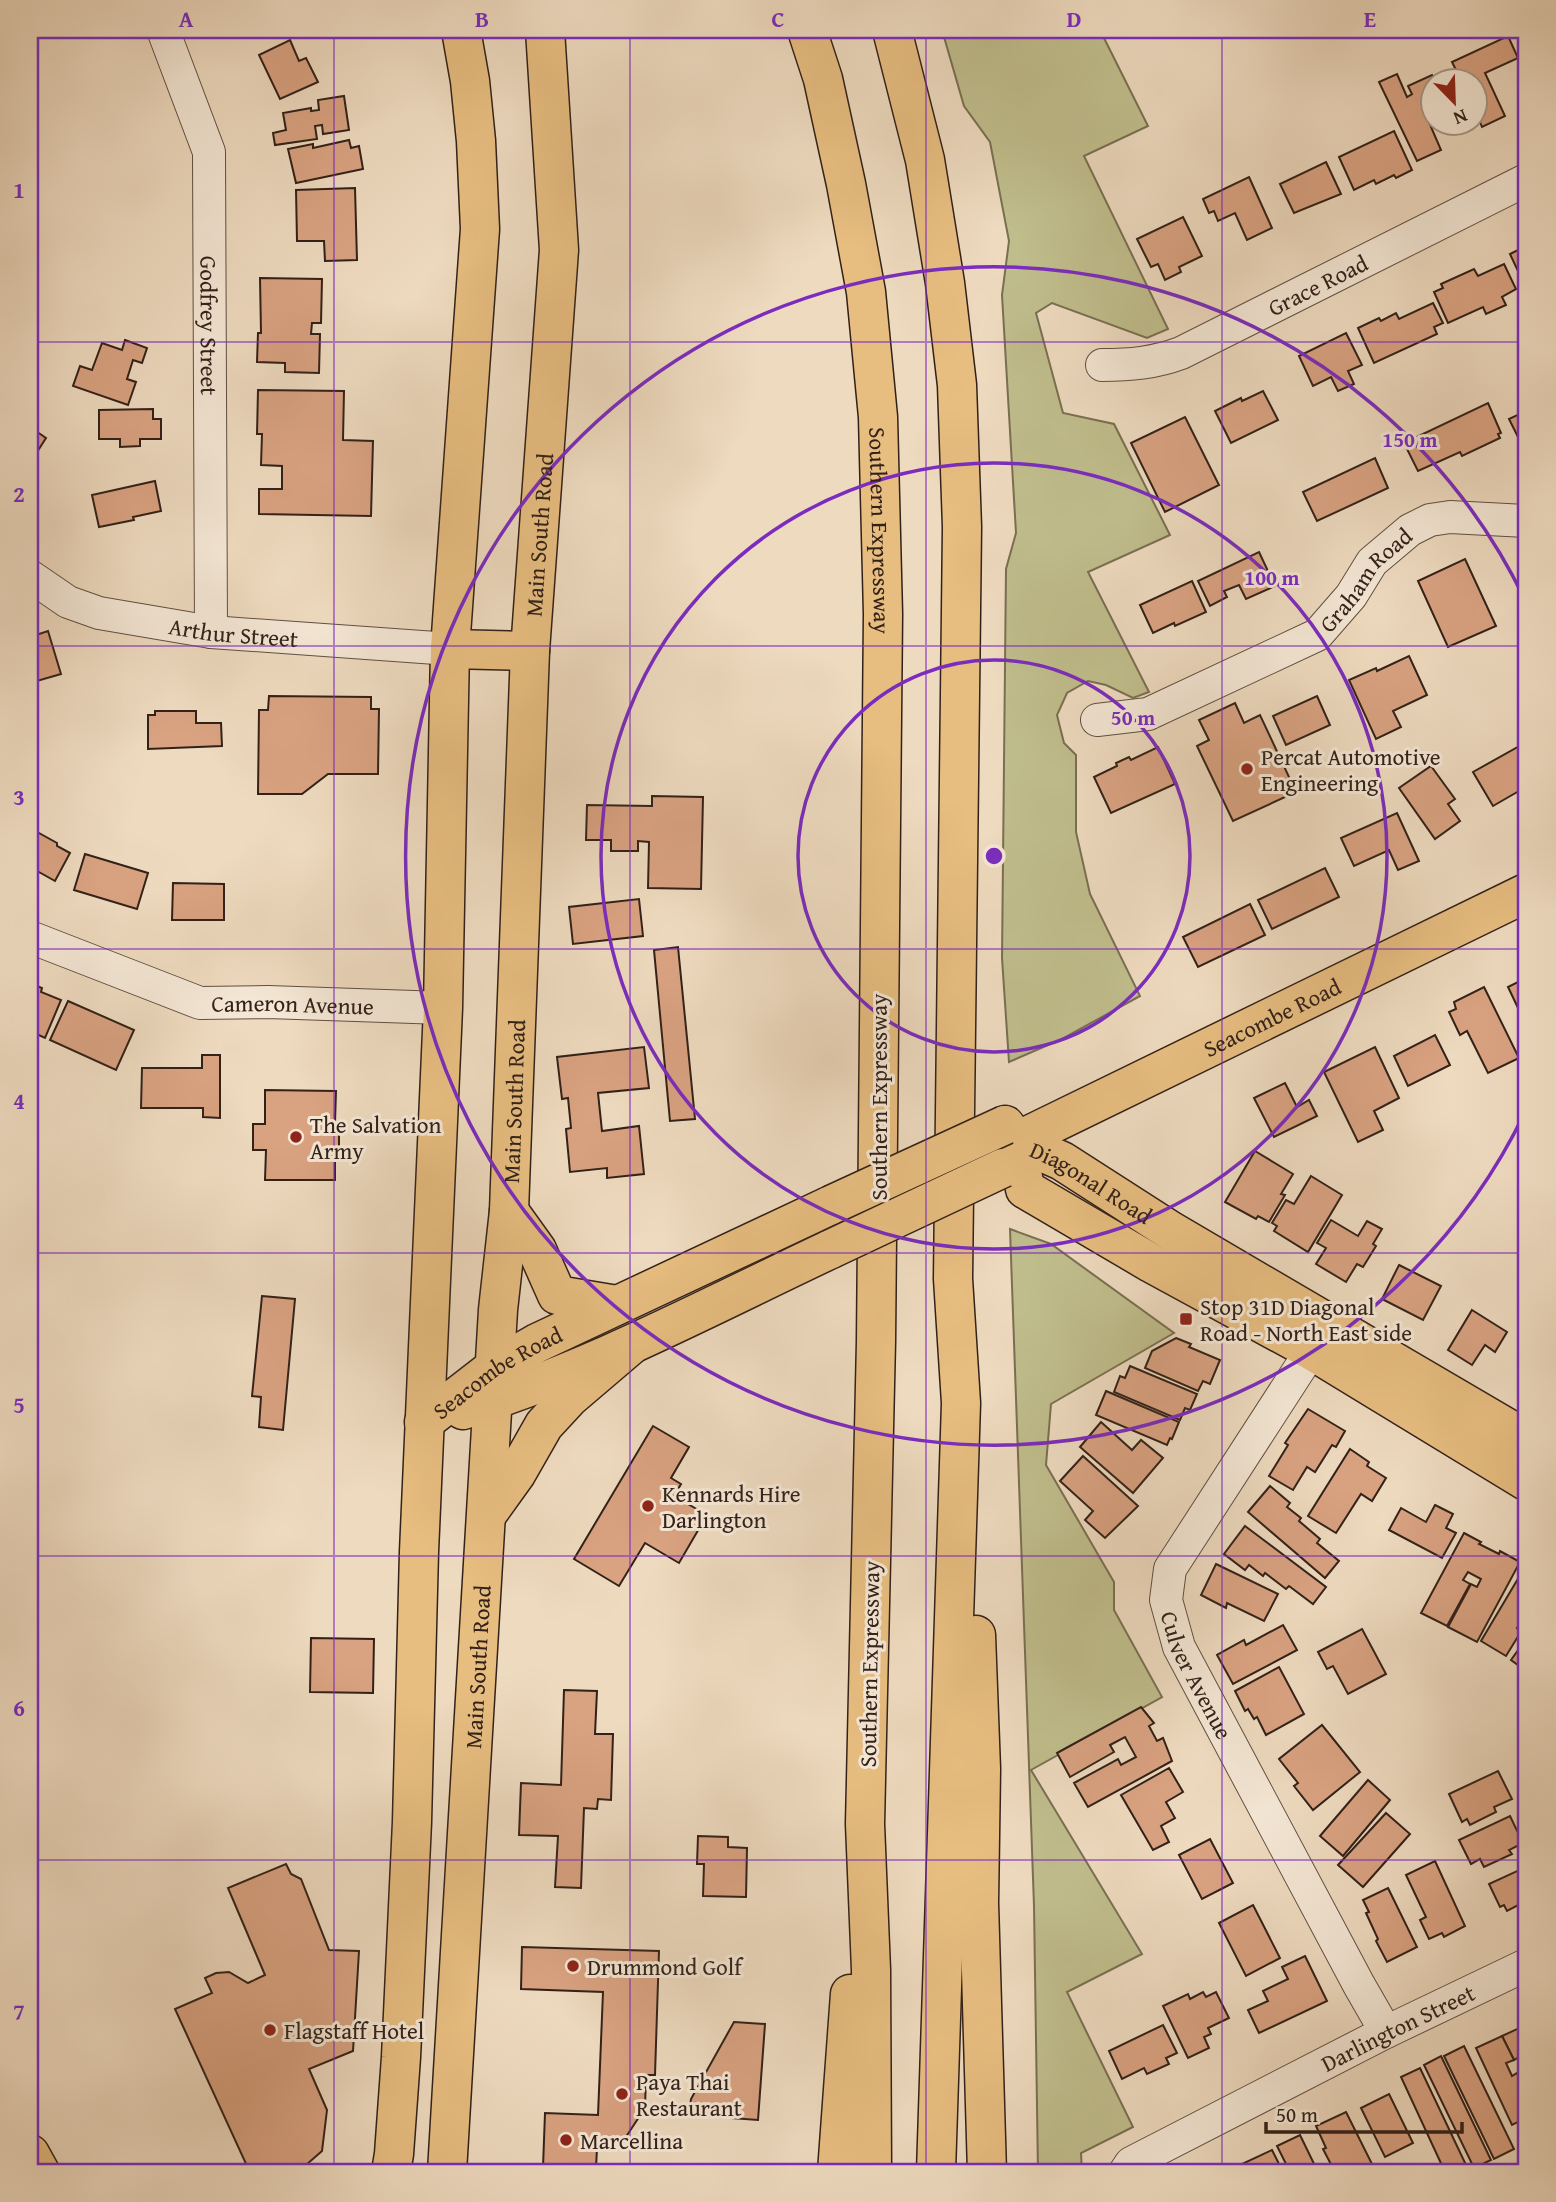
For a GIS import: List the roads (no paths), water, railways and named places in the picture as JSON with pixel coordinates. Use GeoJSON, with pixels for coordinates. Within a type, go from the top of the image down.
{"type":"FeatureCollection","features":[{"type":"Feature","properties":{"kind":"main road"},"geometry":{"type":"LineString","coordinates":[[391,2172],[400,2071],[408,1905],[424,1422],[443,1008],[450,649],[480,229],[476,141],[461,30]]}},
{"type":"Feature","properties":{"kind":"main road","name":"Main South Road"},"geometry":{"type":"LineString","coordinates":[[447,2172],[494,1384],[509,1211],[530,651],[559,250],[545,30]]}},
{"type":"Feature","properties":{"kind":"main road","name":"Southern Expressway"},"geometry":{"type":"LineString","coordinates":[[807,30],[823,79],[859,251],[866,292],[878,417],[883,614],[876,1341],[865,1825],[872,1970],[872,2172]]}},
{"type":"Feature","properties":{"kind":"main road"},"geometry":{"type":"LineString","coordinates":[[892,30],[925,160],[945,283],[957,385],[962,527],[953,1279],[978,1664],[981,1769],[979,1903],[987,2172]]}},
{"type":"Feature","properties":{"kind":"main road"},"geometry":{"type":"LineString","coordinates":[[450,649],[530,651]]}},
{"type":"Feature","properties":{"kind":"main road","name":"Seacombe Road"},"geometry":{"type":"LineString","coordinates":[[424,1422],[494,1384],[630,1346],[831,1249],[1008,1144],[1526,893]]}},
{"type":"Feature","properties":{"kind":"main road","name":"Seacombe Road"},"geometry":{"type":"LineString","coordinates":[[494,1384],[537,1343],[831,1205],[1008,1144]]}},
{"type":"Feature","properties":{"kind":"main road","name":"Diagonal Road"},"geometry":{"type":"LineString","coordinates":[[1008,1144],[1062,1161],[1171,1231],[1320,1337],[1524,1475]]}},
{"type":"Feature","properties":{"kind":"main road"},"geometry":{"type":"LineString","coordinates":[[509,1211],[537,1250],[557,1295],[617,1305]]}},
{"type":"Feature","properties":{"kind":"main road","name":"Diagonal Road"},"geometry":{"type":"LineString","coordinates":[[1320,1337],[1526,1439]]}},
{"type":"Feature","properties":{"kind":"main road"},"geometry":{"type":"LineString","coordinates":[[488,1513],[516,1474],[544,1425],[569,1398],[630,1346]]}},
{"type":"Feature","properties":{"kind":"main road"},"geometry":{"type":"LineString","coordinates":[[936,2172],[961,1402]]}},
{"type":"Feature","properties":{"kind":"main road"},"geometry":{"type":"LineString","coordinates":[[837,2172],[865,1825]]}},
{"type":"Feature","properties":{"kind":"main road"},"geometry":{"type":"LineString","coordinates":[[30,2154],[40,2172]]}},
{"type":"Feature","properties":{"kind":"street","name":"Godfrey Street"},"geometry":{"type":"LineString","coordinates":[[163,30],[209,152],[211,632]]}},
{"type":"Feature","properties":{"kind":"street","name":"Grace Road"},"geometry":{"type":"LineString","coordinates":[[1102,365],[1135,365],[1181,353],[1526,180]]}},
{"type":"Feature","properties":{"kind":"street","name":"Graham Road"},"geometry":{"type":"LineString","coordinates":[[1097,720],[1148,714],[1317,635],[1351,596],[1372,562],[1410,530],[1430,520],[1450,517],[1526,521]]}},
{"type":"Feature","properties":{"kind":"street","name":"Arthur Street"},"geometry":{"type":"LineString","coordinates":[[30,576],[68,602],[99,612],[211,632],[450,649]]}},
{"type":"Feature","properties":{"kind":"street","name":"Cameron Avenue"},"geometry":{"type":"LineString","coordinates":[[30,937],[200,1003],[268,1002],[443,1008]]}},
{"type":"Feature","properties":{"kind":"street","name":"Culver Avenue"},"geometry":{"type":"LineString","coordinates":[[1320,1337],[1170,1569],[1166,1600],[1179,1647],[1386,2032]]}},
{"type":"Feature","properties":{"kind":"street","name":"Darlington Street"},"geometry":{"type":"LineString","coordinates":[[1125,2172],[1131,2163],[1386,2032],[1526,1965]]}},
{"type":"Feature","properties":{"kind":"place","name":"Percat Automotive Engineering"},"geometry":{"type":"Point","coordinates":[1247,769]}},
{"type":"Feature","properties":{"kind":"place","name":"The Salvation Army"},"geometry":{"type":"Point","coordinates":[296,1137]}},
{"type":"Feature","properties":{"kind":"place","name":"Stop 31D Diagonal Road - North East side"},"geometry":{"type":"Point","coordinates":[1186,1319]}},
{"type":"Feature","properties":{"kind":"place","name":"Kennards Hire Darlington"},"geometry":{"type":"Point","coordinates":[648,1506]}},
{"type":"Feature","properties":{"kind":"place","name":"Drummond Golf"},"geometry":{"type":"Point","coordinates":[573,1966]}},
{"type":"Feature","properties":{"kind":"place","name":"Flagstaff Hotel"},"geometry":{"type":"Point","coordinates":[270,2030]}},
{"type":"Feature","properties":{"kind":"place","name":"Paya Thai Restaurant"},"geometry":{"type":"Point","coordinates":[622,2094]}},
{"type":"Feature","properties":{"kind":"place","name":"Marcellina"},"geometry":{"type":"Point","coordinates":[566,2140]}}]}
